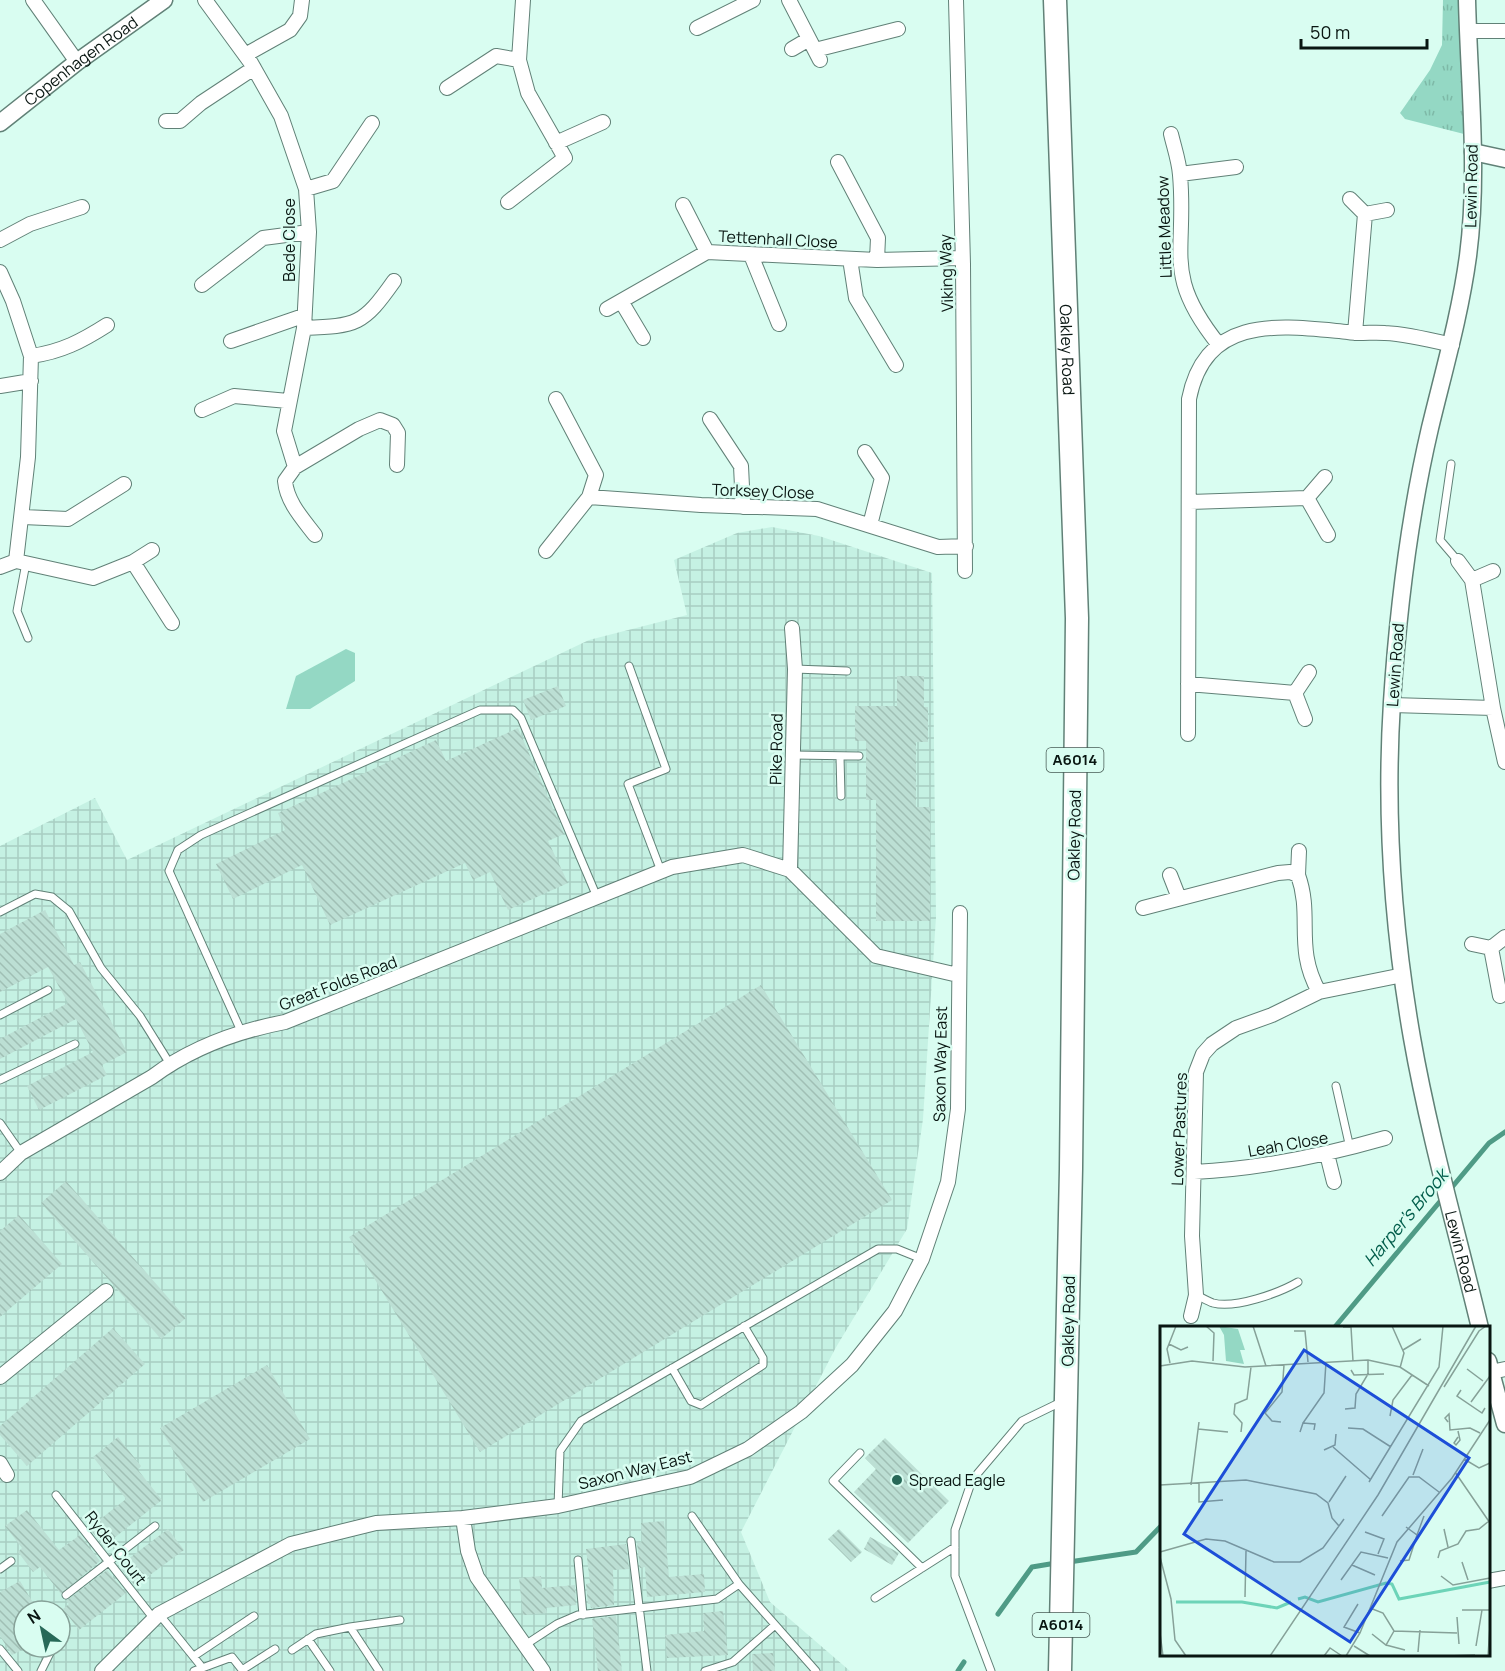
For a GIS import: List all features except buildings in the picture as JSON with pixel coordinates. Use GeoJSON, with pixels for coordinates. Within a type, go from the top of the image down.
{"type":"FeatureCollection","features":[{"type":"Feature","properties":{"kind":"main road","name":"Oakley Road"},"geometry":{"type":"LineString","coordinates":[[1055,0],[1077,618],[1060,1671]]}},
{"type":"Feature","properties":{"kind":"street"},"geometry":{"type":"LineString","coordinates":[[33,0],[76,62]]}},
{"type":"Feature","properties":{"kind":"street","name":"Copenhagen Road"},"geometry":{"type":"LineString","coordinates":[[0,123],[76,62],[164,0]]}},
{"type":"Feature","properties":{"kind":"street","name":"Bede Close"},"geometry":{"type":"LineString","coordinates":[[205,0],[254,68],[281,116],[306,189],[309,232],[304,322],[284,431],[295,467]]}},
{"type":"Feature","properties":{"kind":"street"},"geometry":{"type":"LineString","coordinates":[[245,55],[290,30],[300,16],[302,0]]}},
{"type":"Feature","properties":{"kind":"street"},"geometry":{"type":"LineString","coordinates":[[508,202],[565,158],[528,93],[519,60],[523,0]]}},
{"type":"Feature","properties":{"kind":"street"},"geometry":{"type":"LineString","coordinates":[[698,28],[753,0]]}},
{"type":"Feature","properties":{"kind":"street"},"geometry":{"type":"LineString","coordinates":[[789,0],[815,50]]}},
{"type":"Feature","properties":{"kind":"street","name":"Viking Way"},"geometry":{"type":"LineString","coordinates":[[956,0],[962,258],[965,571]]}},
{"type":"Feature","properties":{"kind":"street","name":"Lewin Road"},"geometry":{"type":"LineString","coordinates":[[1467,0],[1473,152],[1468,253],[1452,345],[1415,499],[1398,622],[1392,705],[1392,837],[1403,975],[1412,1041],[1480,1326]]}},
{"type":"Feature","properties":{"kind":"street"},"geometry":{"type":"LineString","coordinates":[[792,49],[815,50],[898,29]]}},
{"type":"Feature","properties":{"kind":"street"},"geometry":{"type":"LineString","coordinates":[[1468,31],[1505,31]]}},
{"type":"Feature","properties":{"kind":"street"},"geometry":{"type":"LineString","coordinates":[[447,88],[496,56],[519,60]]}},
{"type":"Feature","properties":{"kind":"street"},"geometry":{"type":"LineString","coordinates":[[166,121],[180,121],[201,103],[254,68]]}},
{"type":"Feature","properties":{"kind":"street"},"geometry":{"type":"LineString","coordinates":[[556,143],[603,122]]}},
{"type":"Feature","properties":{"kind":"street"},"geometry":{"type":"LineString","coordinates":[[306,189],[333,181],[372,123]]}},
{"type":"Feature","properties":{"kind":"street","name":"Little Meadow"},"geometry":{"type":"LineString","coordinates":[[1172,134],[1180,174],[1180,271],[1194,313],[1219,345]]}},
{"type":"Feature","properties":{"kind":"street"},"geometry":{"type":"LineString","coordinates":[[1473,152],[1505,159]]}},
{"type":"Feature","properties":{"kind":"street"},"geometry":{"type":"LineString","coordinates":[[838,162],[878,238],[877,260]]}},
{"type":"Feature","properties":{"kind":"street"},"geometry":{"type":"LineString","coordinates":[[1180,174],[1236,167]]}},
{"type":"Feature","properties":{"kind":"street"},"geometry":{"type":"LineString","coordinates":[[1350,200],[1365,213],[1387,210]]}},
{"type":"Feature","properties":{"kind":"street"},"geometry":{"type":"LineString","coordinates":[[682,205],[707,252]]}},
{"type":"Feature","properties":{"kind":"street"},"geometry":{"type":"LineString","coordinates":[[0,240],[30,224],[82,207]]}},
{"type":"Feature","properties":{"kind":"street"},"geometry":{"type":"LineString","coordinates":[[1355,333],[1365,213]]}},
{"type":"Feature","properties":{"kind":"street"},"geometry":{"type":"LineString","coordinates":[[202,285],[263,238],[309,232]]}},
{"type":"Feature","properties":{"kind":"street","name":"Tettenhall Close"},"geometry":{"type":"LineString","coordinates":[[607,309],[707,252],[877,260],[962,258]]}},
{"type":"Feature","properties":{"kind":"street"},"geometry":{"type":"LineString","coordinates":[[751,255],[779,324]]}},
{"type":"Feature","properties":{"kind":"street"},"geometry":{"type":"LineString","coordinates":[[850,259],[856,298],[896,365]]}},
{"type":"Feature","properties":{"kind":"street"},"geometry":{"type":"LineString","coordinates":[[0,272],[13,301],[31,356],[21,562]]}},
{"type":"Feature","properties":{"kind":"street"},"geometry":{"type":"LineString","coordinates":[[231,341],[304,322],[346,327],[373,311],[394,281]]}},
{"type":"Feature","properties":{"kind":"street"},"geometry":{"type":"LineString","coordinates":[[621,301],[643,338]]}},
{"type":"Feature","properties":{"kind":"street"},"geometry":{"type":"LineString","coordinates":[[31,356],[57,352],[81,342],[106,325]]}},
{"type":"Feature","properties":{"kind":"street"},"geometry":{"type":"LineString","coordinates":[[1188,734],[1189,399],[1198,372],[1219,345],[1247,331],[1276,326],[1355,333],[1386,333],[1452,345]]}},
{"type":"Feature","properties":{"kind":"street"},"geometry":{"type":"LineString","coordinates":[[0,386],[31,381]]}},
{"type":"Feature","properties":{"kind":"street"},"geometry":{"type":"LineString","coordinates":[[202,410],[234,396],[288,401]]}},
{"type":"Feature","properties":{"kind":"street"},"geometry":{"type":"LineString","coordinates":[[546,551],[589,497],[596,475],[556,399]]}},
{"type":"Feature","properties":{"kind":"street"},"geometry":{"type":"LineString","coordinates":[[710,419],[741,466],[743,507]]}},
{"type":"Feature","properties":{"kind":"street"},"geometry":{"type":"LineString","coordinates":[[315,535],[294,507],[286,489],[285,481],[295,467],[359,429],[380,420],[393,425],[398,433],[397,465]]}},
{"type":"Feature","properties":{"kind":"street"},"geometry":{"type":"LineString","coordinates":[[865,452],[882,478],[870,525]]}},
{"type":"Feature","properties":{"kind":"street"},"geometry":{"type":"LineString","coordinates":[[1190,502],[1307,498],[1325,477]]}},
{"type":"Feature","properties":{"kind":"street"},"geometry":{"type":"LineString","coordinates":[[23,517],[68,519],[123,484]]}},
{"type":"Feature","properties":{"kind":"street","name":"Torksey Close"},"geometry":{"type":"LineString","coordinates":[[589,497],[743,507],[817,509],[938,547],[966,546]]}},
{"type":"Feature","properties":{"kind":"street"},"geometry":{"type":"LineString","coordinates":[[1307,498],[1328,535]]}},
{"type":"Feature","properties":{"kind":"street"},"geometry":{"type":"LineString","coordinates":[[0,567],[21,562],[93,578],[133,562],[152,550]]}},
{"type":"Feature","properties":{"kind":"street"},"geometry":{"type":"LineString","coordinates":[[1458,561],[1472,579],[1493,708],[1505,762]]}},
{"type":"Feature","properties":{"kind":"street"},"geometry":{"type":"LineString","coordinates":[[133,562],[172,623]]}},
{"type":"Feature","properties":{"kind":"street"},"geometry":{"type":"LineString","coordinates":[[1472,579],[1493,572]]}},
{"type":"Feature","properties":{"kind":"street","name":"Pike Road"},"geometry":{"type":"LineString","coordinates":[[790,870],[795,669],[792,628]]}},
{"type":"Feature","properties":{"kind":"street"},"geometry":{"type":"LineString","coordinates":[[1295,693],[1309,672]]}},
{"type":"Feature","properties":{"kind":"street"},"geometry":{"type":"LineString","coordinates":[[1188,684],[1295,693]]}},
{"type":"Feature","properties":{"kind":"street"},"geometry":{"type":"LineString","coordinates":[[1295,693],[1305,719]]}},
{"type":"Feature","properties":{"kind":"street"},"geometry":{"type":"LineString","coordinates":[[1392,705],[1493,708]]}},
{"type":"Feature","properties":{"kind":"street"},"geometry":{"type":"LineString","coordinates":[[1299,851],[1298,875],[1302,893],[1304,954],[1309,975],[1319,993]]}},
{"type":"Feature","properties":{"kind":"street","name":"Great Folds Road"},"geometry":{"type":"LineString","coordinates":[[0,1173],[21,1153],[152,1077],[170,1064],[241,1031],[285,1022],[666,869],[743,855],[790,870]]}},
{"type":"Feature","properties":{"kind":"street"},"geometry":{"type":"LineString","coordinates":[[790,870],[876,956],[958,975]]}},
{"type":"Feature","properties":{"kind":"street"},"geometry":{"type":"LineString","coordinates":[[1143,908],[1278,873],[1290,872],[1298,875]]}},
{"type":"Feature","properties":{"kind":"street"},"geometry":{"type":"LineString","coordinates":[[1170,875],[1179,898]]}},
{"type":"Feature","properties":{"kind":"street","name":"Saxon Way East"},"geometry":{"type":"LineString","coordinates":[[102,1671],[156,1617],[291,1544],[376,1523],[463,1518],[558,1506],[690,1477],[748,1449],[801,1412],[852,1365],[895,1311],[922,1258],[948,1182],[958,1109],[960,912]]}},
{"type":"Feature","properties":{"kind":"street"},"geometry":{"type":"LineString","coordinates":[[1491,948],[1505,937]]}},
{"type":"Feature","properties":{"kind":"street"},"geometry":{"type":"LineString","coordinates":[[1472,944],[1491,948]]}},
{"type":"Feature","properties":{"kind":"street"},"geometry":{"type":"LineString","coordinates":[[1491,948],[1500,996]]}},
{"type":"Feature","properties":{"kind":"street","name":"Lower Pastures"},"geometry":{"type":"LineString","coordinates":[[1191,1316],[1196,1295],[1192,1236],[1196,1072],[1203,1054],[1212,1044],[1236,1028],[1272,1015],[1319,993],[1403,975]]}},
{"type":"Feature","properties":{"kind":"street","name":"Leah Close"},"geometry":{"type":"LineString","coordinates":[[1194,1172],[1230,1170],[1326,1154],[1385,1138]]}},
{"type":"Feature","properties":{"kind":"street"},"geometry":{"type":"LineString","coordinates":[[1326,1154],[1334,1182]]}},
{"type":"Feature","properties":{"kind":"street"},"geometry":{"type":"LineString","coordinates":[[0,1377],[106,1291]]}},
{"type":"Feature","properties":{"kind":"street"},"geometry":{"type":"LineString","coordinates":[[1495,1367],[1505,1424]]}},
{"type":"Feature","properties":{"kind":"street"},"geometry":{"type":"LineString","coordinates":[[463,1518],[468,1551],[477,1577],[525,1645],[539,1670]]}},
{"type":"Feature","properties":{"kind":"street"},"geometry":{"type":"LineString","coordinates":[[1490,1581],[1505,1578]]}},
{"type":"Feature","properties":{"kind":"lane"},"geometry":{"type":"LineString","coordinates":[[1451,464],[1440,540],[1458,561]]}},
{"type":"Feature","properties":{"kind":"lane"},"geometry":{"type":"LineString","coordinates":[[21,562],[17,611],[27,638]]}},
{"type":"Feature","properties":{"kind":"lane"},"geometry":{"type":"LineString","coordinates":[[629,666],[666,769],[628,784],[666,869]]}},
{"type":"Feature","properties":{"kind":"lane"},"geometry":{"type":"LineString","coordinates":[[795,669],[847,671]]}},
{"type":"Feature","properties":{"kind":"lane"},"geometry":{"type":"LineString","coordinates":[[241,1031],[169,871],[178,850],[212,830],[480,710],[513,710],[521,718],[597,897]]}},
{"type":"Feature","properties":{"kind":"lane"},"geometry":{"type":"LineString","coordinates":[[793,755],[859,756]]}},
{"type":"Feature","properties":{"kind":"lane"},"geometry":{"type":"LineString","coordinates":[[840,757],[841,796]]}},
{"type":"Feature","properties":{"kind":"lane"},"geometry":{"type":"LineString","coordinates":[[0,912],[35,894],[52,897],[69,910],[101,968],[140,1016],[170,1064]]}},
{"type":"Feature","properties":{"kind":"lane"},"geometry":{"type":"LineString","coordinates":[[0,1016],[48,990]]}},
{"type":"Feature","properties":{"kind":"lane"},"geometry":{"type":"LineString","coordinates":[[0,1080],[75,1044]]}},
{"type":"Feature","properties":{"kind":"lane"},"geometry":{"type":"LineString","coordinates":[[1336,1086],[1350,1148]]}},
{"type":"Feature","properties":{"kind":"lane"},"geometry":{"type":"LineString","coordinates":[[0,1123],[21,1153]]}},
{"type":"Feature","properties":{"kind":"lane"},"geometry":{"type":"LineString","coordinates":[[558,1506],[560,1451],[581,1421],[878,1249],[897,1249],[922,1258]]}},
{"type":"Feature","properties":{"kind":"lane"},"geometry":{"type":"LineString","coordinates":[[1196,1295],[1215,1304],[1242,1301],[1286,1289],[1298,1282]]}},
{"type":"Feature","properties":{"kind":"lane"},"geometry":{"type":"LineString","coordinates":[[672,1368],[691,1401],[701,1405],[763,1365],[763,1358],[744,1326]]}},
{"type":"Feature","properties":{"kind":"lane"},"geometry":{"type":"LineString","coordinates":[[992,1671],[955,1576],[956,1530],[972,1480],[1022,1421],[1066,1400]]}},
{"type":"Feature","properties":{"kind":"lane"},"geometry":{"type":"LineString","coordinates":[[860,1453],[833,1481],[922,1568]]}},
{"type":"Feature","properties":{"kind":"lane","name":"Ryder Court"},"geometry":{"type":"LineString","coordinates":[[56,1495],[156,1617],[201,1666]]}},
{"type":"Feature","properties":{"kind":"lane"},"geometry":{"type":"LineString","coordinates":[[692,1516],[739,1584],[816,1671]]}},
{"type":"Feature","properties":{"kind":"lane"},"geometry":{"type":"LineString","coordinates":[[66,1595],[155,1526]]}},
{"type":"Feature","properties":{"kind":"lane"},"geometry":{"type":"LineString","coordinates":[[631,1541],[647,1671]]}},
{"type":"Feature","properties":{"kind":"lane"},"geometry":{"type":"LineString","coordinates":[[875,1598],[955,1547]]}},
{"type":"Feature","properties":{"kind":"lane"},"geometry":{"type":"LineString","coordinates":[[578,1560],[583,1615]]}},
{"type":"Feature","properties":{"kind":"lane"},"geometry":{"type":"LineString","coordinates":[[0,1569],[11,1561]]}},
{"type":"Feature","properties":{"kind":"lane"},"geometry":{"type":"LineString","coordinates":[[525,1645],[557,1624],[583,1615],[717,1599],[739,1584]]}},
{"type":"Feature","properties":{"kind":"lane"},"geometry":{"type":"LineString","coordinates":[[194,1656],[254,1616]]}},
{"type":"Feature","properties":{"kind":"lane"},"geometry":{"type":"LineString","coordinates":[[292,1650],[316,1634],[400,1620]]}},
{"type":"Feature","properties":{"kind":"lane"},"geometry":{"type":"LineString","coordinates":[[705,1671],[734,1662],[775,1625]]}},
{"type":"Feature","properties":{"kind":"lane"},"geometry":{"type":"LineString","coordinates":[[350,1628],[379,1671]]}},
{"type":"Feature","properties":{"kind":"lane"},"geometry":{"type":"LineString","coordinates":[[308,1639],[330,1671]]}},
{"type":"Feature","properties":{"kind":"lane"},"geometry":{"type":"LineString","coordinates":[[0,1649],[18,1671]]}},
{"type":"Feature","properties":{"kind":"lane"},"geometry":{"type":"LineString","coordinates":[[194,1671],[201,1666],[232,1657],[242,1671],[275,1649]]}},
{"type":"Feature","properties":{"kind":"shaded area"},"geometry":{"type":"Polygon","coordinates":[[[772,527],[819,536],[932,573],[936,917],[923,1119],[907,1229],[835,1349],[741,1532],[770,1602],[850,1671],[0,1671],[0,846],[95,798],[127,860],[589,640],[687,615],[674,560],[737,533],[772,527]]]}},
{"type":"Feature","properties":{"kind":"green space"},"geometry":{"type":"Polygon","coordinates":[[[1443,0],[1459,0],[1464,134],[1405,119],[1400,113],[1430,70],[1442,45],[1443,0]]]}},
{"type":"Feature","properties":{"kind":"green space"},"geometry":{"type":"Polygon","coordinates":[[[346,649],[355,653],[355,681],[310,709],[286,709],[296,676],[346,649]]]}},
{"type":"Feature","properties":{"kind":"waterway","name":"Harper's Brook"},"geometry":{"type":"LineString","coordinates":[[1336,1326],[1489,1143],[1505,1132]]}},
{"type":"Feature","properties":{"kind":"waterway","name":"Harper's Brook"},"geometry":{"type":"LineString","coordinates":[[1069,1562],[1136,1552],[1160,1527]]}},
{"type":"Feature","properties":{"kind":"waterway","name":"Harper's Brook"},"geometry":{"type":"LineString","coordinates":[[998,1614],[1032,1567],[1056,1563]]}},
{"type":"Feature","properties":{"kind":"waterway"},"geometry":{"type":"LineString","coordinates":[[958,1671],[964,1662]]}},
{"type":"Feature","properties":{"kind":"place","name":"Spread Eagle"},"geometry":{"type":"Point","coordinates":[897,1480]}}]}
